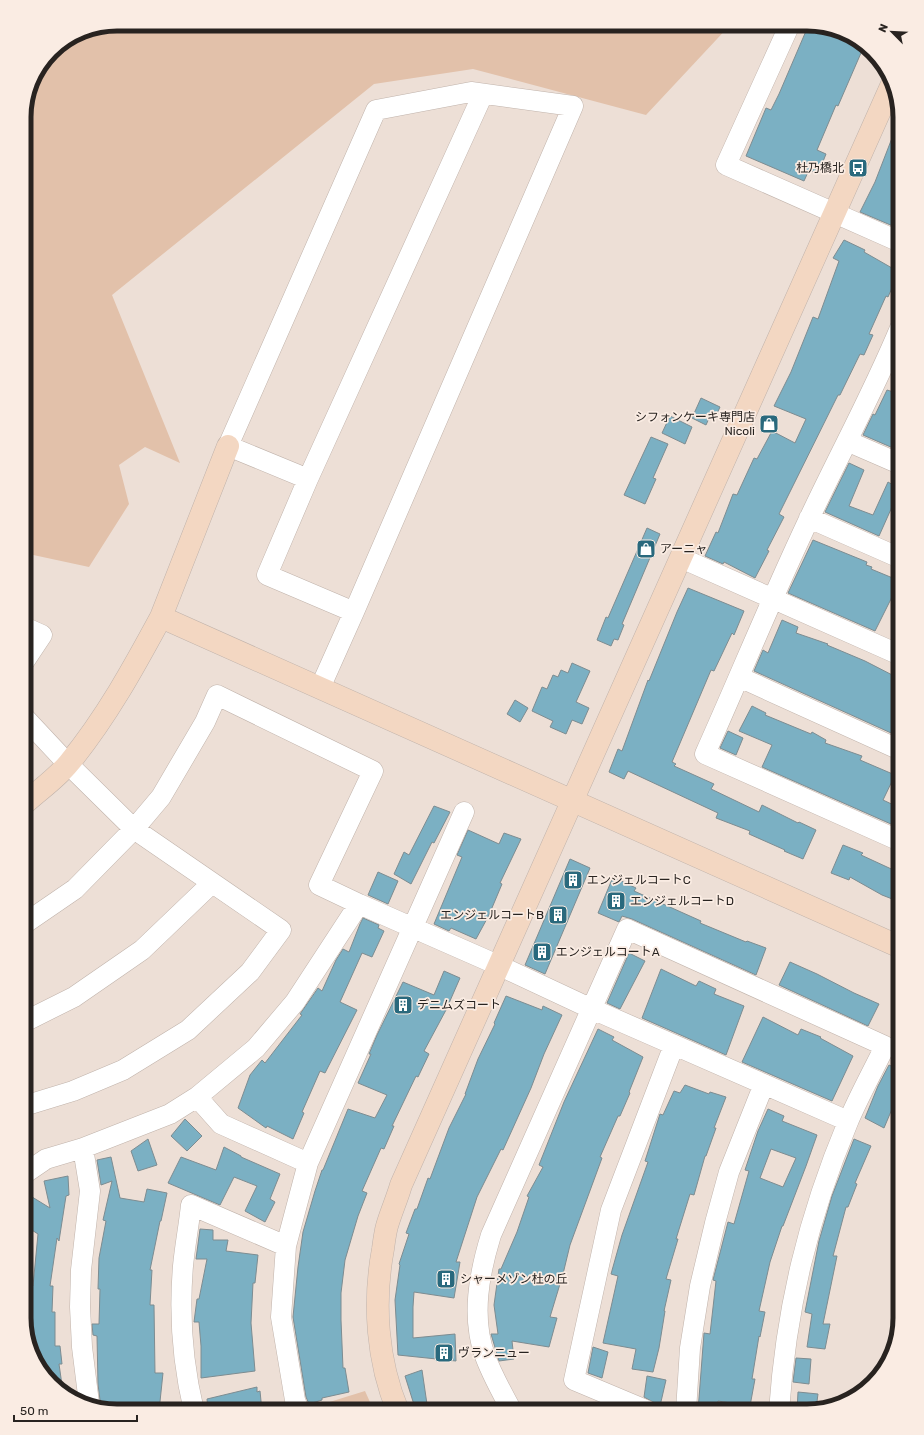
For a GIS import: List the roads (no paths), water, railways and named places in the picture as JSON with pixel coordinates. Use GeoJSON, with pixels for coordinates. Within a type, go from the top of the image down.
{"type":"FeatureCollection","features":[{"type":"Feature","properties":{"kind":"street"},"geometry":{"type":"LineString","coordinates":[[787,31],[726,165],[893,239]]}},
{"type":"Feature","properties":{"kind":"street"},"geometry":{"type":"LineString","coordinates":[[395,1404],[383,1361],[377,1312],[379,1270],[387,1226],[402,1185],[889,91]]}},
{"type":"Feature","properties":{"kind":"street"},"geometry":{"type":"LineString","coordinates":[[31,798],[68,764],[103,717],[133,669],[161,617],[228,446],[376,110],[471,92],[573,106],[320,688]]}},
{"type":"Feature","properties":{"kind":"street"},"geometry":{"type":"LineString","coordinates":[[354,612],[267,576],[308,479],[483,94]]}},
{"type":"Feature","properties":{"kind":"street"},"geometry":{"type":"LineString","coordinates":[[893,368],[847,441],[809,518],[705,754],[893,838]]}},
{"type":"Feature","properties":{"kind":"street"},"geometry":{"type":"LineString","coordinates":[[847,441],[893,461]]}},
{"type":"Feature","properties":{"kind":"street"},"geometry":{"type":"LineString","coordinates":[[228,446],[308,479]]}},
{"type":"Feature","properties":{"kind":"street"},"geometry":{"type":"LineString","coordinates":[[809,518],[893,555]]}},
{"type":"Feature","properties":{"kind":"street"},"geometry":{"type":"LineString","coordinates":[[681,558],[893,651]]}},
{"type":"Feature","properties":{"kind":"street"},"geometry":{"type":"LineString","coordinates":[[161,617],[893,944]]}},
{"type":"Feature","properties":{"kind":"street"},"geometry":{"type":"LineString","coordinates":[[31,630],[42,635],[31,652]]}},
{"type":"Feature","properties":{"kind":"street"},"geometry":{"type":"LineString","coordinates":[[739,677],[893,747]]}},
{"type":"Feature","properties":{"kind":"street"},"geometry":{"type":"LineString","coordinates":[[31,919],[75,889],[134,829],[161,797],[205,722],[217,695],[373,771],[319,885],[592,1009],[848,1121]]}},
{"type":"Feature","properties":{"kind":"street"},"geometry":{"type":"LineString","coordinates":[[31,724],[68,764],[134,829],[211,884],[281,930],[250,972],[188,1030],[123,1070],[73,1091],[31,1104]]}},
{"type":"Feature","properties":{"kind":"street"},"geometry":{"type":"LineString","coordinates":[[296,1404],[282,1317],[286,1246],[308,1163],[464,812]]}},
{"type":"Feature","properties":{"kind":"street"},"geometry":{"type":"LineString","coordinates":[[31,1018],[74,997],[142,950],[211,884]]}},
{"type":"Feature","properties":{"kind":"street"},"geometry":{"type":"LineString","coordinates":[[31,1169],[46,1159],[83,1148],[170,1114],[197,1097],[256,1048],[296,1002],[359,904]]}},
{"type":"Feature","properties":{"kind":"street"},"geometry":{"type":"LineString","coordinates":[[508,1404],[500,1390],[485,1355],[479,1329],[478,1295],[485,1253],[491,1236],[627,929],[885,1046],[848,1121],[814,1215],[800,1263],[789,1320],[782,1372],[780,1404]]}},
{"type":"Feature","properties":{"kind":"street"},"geometry":{"type":"LineString","coordinates":[[631,1404],[574,1380],[611,1210],[674,1045]]}},
{"type":"Feature","properties":{"kind":"street"},"geometry":{"type":"LineString","coordinates":[[686,1404],[690,1348],[700,1286],[715,1223],[729,1172],[764,1084]]}},
{"type":"Feature","properties":{"kind":"street"},"geometry":{"type":"LineString","coordinates":[[197,1097],[221,1124],[308,1163]]}},
{"type":"Feature","properties":{"kind":"street"},"geometry":{"type":"LineString","coordinates":[[83,1148],[90,1191],[81,1270],[80,1307],[82,1347],[88,1399]]}},
{"type":"Feature","properties":{"kind":"street"},"geometry":{"type":"LineString","coordinates":[[192,1404],[188,1387],[182,1328],[183,1267],[191,1205],[286,1246]]}},
{"type":"Feature","properties":{"kind":"place","name":"杜乃橋北"},"geometry":{"type":"Point","coordinates":[858,168]}},
{"type":"Feature","properties":{"kind":"place","name":"シフォンケーキ専門店 Nicoli"},"geometry":{"type":"Point","coordinates":[769,424]}},
{"type":"Feature","properties":{"kind":"place","name":"アーニャ"},"geometry":{"type":"Point","coordinates":[646,549]}},
{"type":"Feature","properties":{"kind":"place","name":"エンジェルコートC"},"geometry":{"type":"Point","coordinates":[573,880]}},
{"type":"Feature","properties":{"kind":"place","name":"エンジェルコートD"},"geometry":{"type":"Point","coordinates":[616,901]}},
{"type":"Feature","properties":{"kind":"place","name":"エンジェルコートB"},"geometry":{"type":"Point","coordinates":[558,915]}},
{"type":"Feature","properties":{"kind":"place","name":"エンジェルコートA"},"geometry":{"type":"Point","coordinates":[542,952]}},
{"type":"Feature","properties":{"kind":"place","name":"デニムズコート"},"geometry":{"type":"Point","coordinates":[403,1005]}},
{"type":"Feature","properties":{"kind":"place","name":"シャーメゾン杜の丘"},"geometry":{"type":"Point","coordinates":[446,1279]}},
{"type":"Feature","properties":{"kind":"place","name":"ヴランニュー"},"geometry":{"type":"Point","coordinates":[444,1353]}}]}
